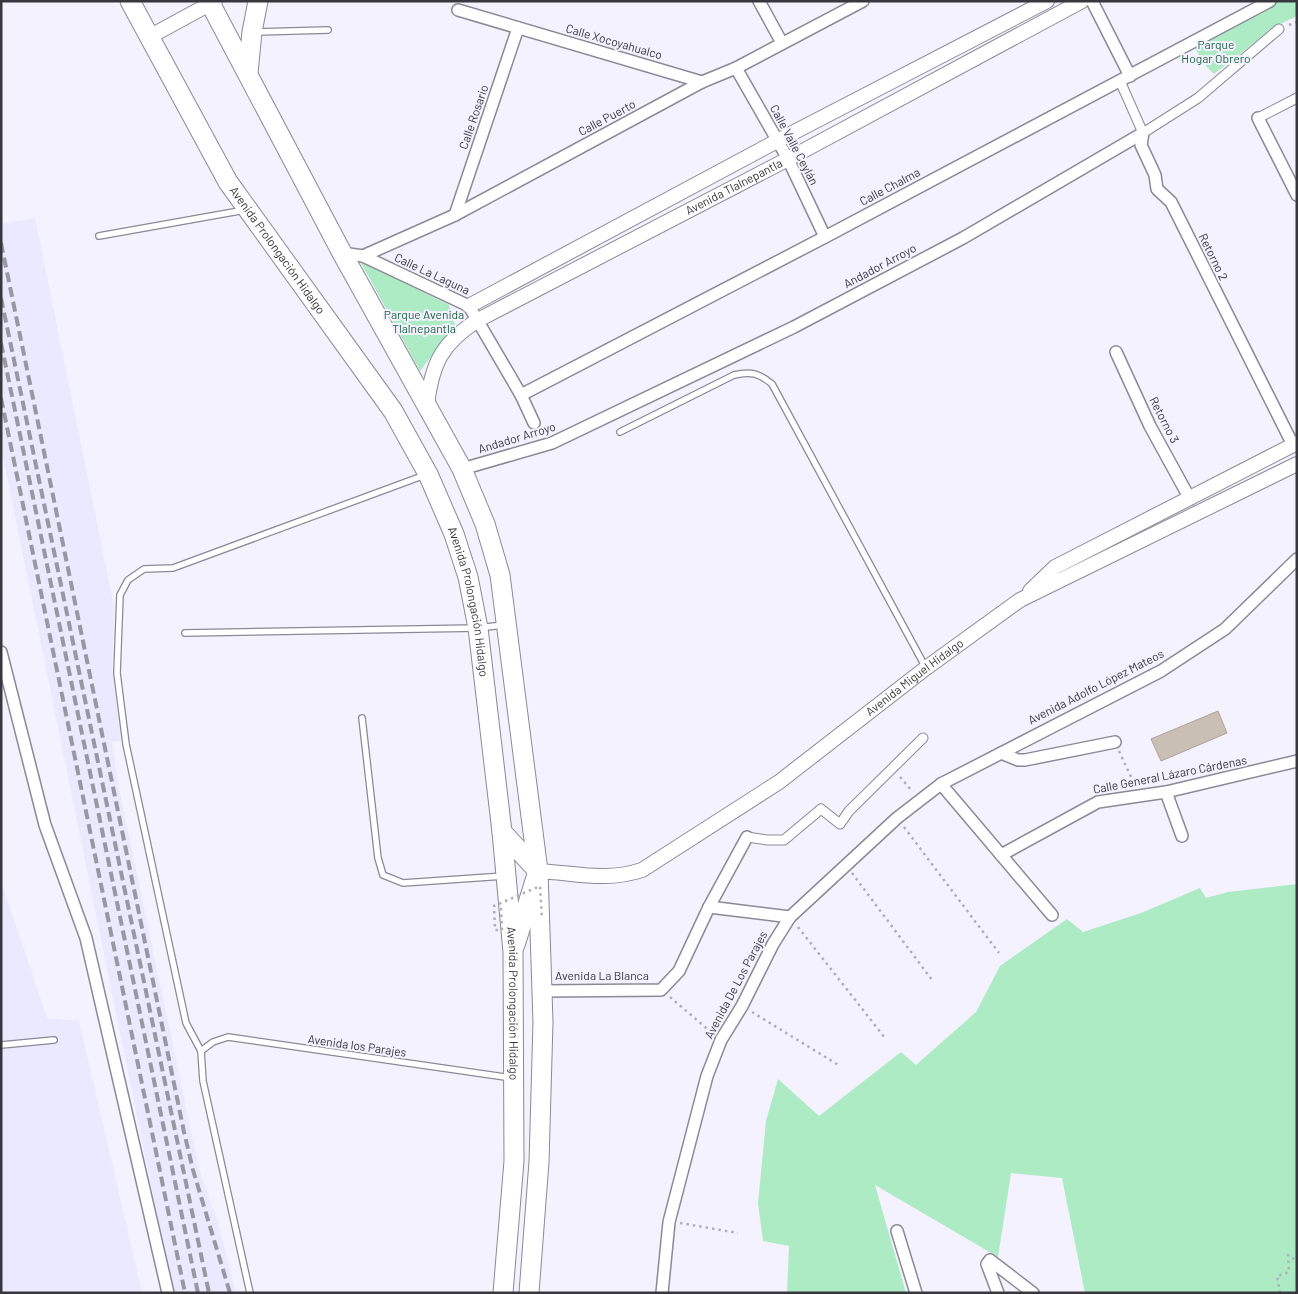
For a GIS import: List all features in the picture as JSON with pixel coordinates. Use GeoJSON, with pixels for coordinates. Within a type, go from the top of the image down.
{"type":"FeatureCollection","features":[{"type":"Feature","properties":{"kind":"highway","name":"Avenida Prolongación Hidalgo"},"geometry":{"type":"LineString","coordinates":[[130,1],[228,182],[246,210],[393,411],[428,474],[457,542],[468,577],[478,628],[502,832],[513,952],[514,1161],[503,1293]]}},
{"type":"Feature","properties":{"kind":"highway"},"geometry":{"type":"LineString","coordinates":[[248,73],[252,32],[258,1]]}},
{"type":"Feature","properties":{"kind":"highway"},"geometry":{"type":"LineString","coordinates":[[212,2],[342,253],[462,469],[490,541],[500,575],[538,871],[542,990],[539,1162],[529,1293]]}},
{"type":"Feature","properties":{"kind":"highway"},"geometry":{"type":"LineString","coordinates":[[502,832],[538,871]]}},
{"type":"Feature","properties":{"kind":"highway"},"geometry":{"type":"LineString","coordinates":[[513,952],[538,871]]}},
{"type":"Feature","properties":{"kind":"highway"},"geometry":{"type":"LineString","coordinates":[[514,1161],[539,1162]]}},
{"type":"Feature","properties":{"kind":"street"},"geometry":{"type":"LineString","coordinates":[[759,1],[782,43]]}},
{"type":"Feature","properties":{"kind":"street","name":"Calle Puerto"},"geometry":{"type":"LineString","coordinates":[[363,256],[455,215],[702,82],[736,68],[863,1]]}},
{"type":"Feature","properties":{"kind":"street","name":"Avenida Tlalnepantla"},"geometry":{"type":"LineString","coordinates":[[469,306],[777,141],[1047,1]]}},
{"type":"Feature","properties":{"kind":"street","name":"Avenida Tlalnepantla"},"geometry":{"type":"LineString","coordinates":[[427,405],[430,380],[437,359],[462,330],[478,320],[788,159],[1082,1]]}},
{"type":"Feature","properties":{"kind":"street"},"geometry":{"type":"LineString","coordinates":[[1092,1],[1125,78]]}},
{"type":"Feature","properties":{"kind":"street","name":"Calle Chalma"},"geometry":{"type":"LineString","coordinates":[[521,394],[825,237],[1270,1]]}},
{"type":"Feature","properties":{"kind":"street"},"geometry":{"type":"LineString","coordinates":[[149,37],[212,2]]}},
{"type":"Feature","properties":{"kind":"street","name":"Calle Xocoyahualco"},"geometry":{"type":"LineString","coordinates":[[458,10],[702,82]]}},
{"type":"Feature","properties":{"kind":"street","name":"Calle Rosario"},"geometry":{"type":"LineString","coordinates":[[455,215],[518,28]]}},
{"type":"Feature","properties":{"kind":"street","name":"Andador Arroyo"},"geometry":{"type":"LineString","coordinates":[[462,469],[552,443],[785,332],[963,238],[1143,133],[1198,98],[1279,29]]}},
{"type":"Feature","properties":{"kind":"street","name":"Calle Valle Ceylán"},"geometry":{"type":"LineString","coordinates":[[736,68],[788,159],[825,237]]}},
{"type":"Feature","properties":{"kind":"street","name":"Retorno 2"},"geometry":{"type":"LineString","coordinates":[[1125,78],[1143,133],[1141,145],[1155,175],[1157,189],[1171,202],[1295,444]]}},
{"type":"Feature","properties":{"kind":"street"},"geometry":{"type":"LineString","coordinates":[[1297,98],[1258,118],[1297,195]]}},
{"type":"Feature","properties":{"kind":"street","name":"Calle La Laguna"},"geometry":{"type":"LineString","coordinates":[[342,253],[363,256],[469,306],[521,394],[534,423]]}},
{"type":"Feature","properties":{"kind":"street","name":"Retorno 3"},"geometry":{"type":"LineString","coordinates":[[1116,352],[1150,426],[1190,499]]}},
{"type":"Feature","properties":{"kind":"street"},"geometry":{"type":"LineString","coordinates":[[1020,600],[1054,567],[1295,444]]}},
{"type":"Feature","properties":{"kind":"street","name":"Avenida Miguel Hidalgo"},"geometry":{"type":"LineString","coordinates":[[538,871],[621,877],[642,870],[778,782],[926,668],[1020,600],[1297,464]]}},
{"type":"Feature","properties":{"kind":"street","name":"Avenida Adolfo López Mateos"},"geometry":{"type":"LineString","coordinates":[[941,784],[1161,671],[1225,629],[1297,559]]}},
{"type":"Feature","properties":{"kind":"street"},"geometry":{"type":"LineString","coordinates":[[1,652],[45,825],[86,938],[168,1293]]}},
{"type":"Feature","properties":{"kind":"street"},"geometry":{"type":"LineString","coordinates":[[662,990],[679,971],[709,907],[747,836],[767,840],[784,840],[821,808],[840,824],[849,811],[924,738]]}},
{"type":"Feature","properties":{"kind":"street"},"geometry":{"type":"LineString","coordinates":[[1001,753],[1018,760],[1025,760],[1115,742]]}},
{"type":"Feature","properties":{"kind":"street","name":"Calle General Lázaro Cárdenas"},"geometry":{"type":"LineString","coordinates":[[1001,855],[1098,802],[1166,792],[1297,761]]}},
{"type":"Feature","properties":{"kind":"street"},"geometry":{"type":"LineString","coordinates":[[941,784],[1052,915]]}},
{"type":"Feature","properties":{"kind":"street","name":"Avenida De Los Parajes"},"geometry":{"type":"LineString","coordinates":[[662,1293],[668,1222],[686,1148],[707,1076],[721,1040],[742,1006],[773,944],[790,917],[897,818],[941,784]]}},
{"type":"Feature","properties":{"kind":"street"},"geometry":{"type":"LineString","coordinates":[[1166,792],[1182,836]]}},
{"type":"Feature","properties":{"kind":"street"},"geometry":{"type":"LineString","coordinates":[[709,907],[790,917]]}},
{"type":"Feature","properties":{"kind":"street","name":"Avenida La Blanca"},"geometry":{"type":"LineString","coordinates":[[542,990],[662,990]]}},
{"type":"Feature","properties":{"kind":"street"},"geometry":{"type":"LineString","coordinates":[[897,1231],[916,1293]]}},
{"type":"Feature","properties":{"kind":"street"},"geometry":{"type":"LineString","coordinates":[[998,1293],[987,1264],[989,1261],[992,1261],[1033,1293]]}},
{"type":"Feature","properties":{"kind":"lane"},"geometry":{"type":"LineString","coordinates":[[252,32],[328,30]]}},
{"type":"Feature","properties":{"kind":"lane"},"geometry":{"type":"LineString","coordinates":[[99,236],[246,210]]}},
{"type":"Feature","properties":{"kind":"lane"},"geometry":{"type":"LineString","coordinates":[[620,432],[734,375],[748,372],[762,376],[772,384],[926,668]]}},
{"type":"Feature","properties":{"kind":"lane"},"geometry":{"type":"LineString","coordinates":[[250,1293],[203,1081],[201,1051],[186,1023],[126,744],[117,673],[120,595],[128,580],[144,569],[173,568],[428,474]]}},
{"type":"Feature","properties":{"kind":"lane"},"geometry":{"type":"LineString","coordinates":[[186,633],[478,628],[507,625]]}},
{"type":"Feature","properties":{"kind":"lane"},"geometry":{"type":"LineString","coordinates":[[362,718],[378,858],[383,875],[404,883],[506,876]]}},
{"type":"Feature","properties":{"kind":"lane","name":"Avenida los Parajes"},"geometry":{"type":"LineString","coordinates":[[201,1051],[213,1042],[228,1037],[514,1079]]}},
{"type":"Feature","properties":{"kind":"lane"},"geometry":{"type":"LineString","coordinates":[[1,1046],[54,1040]]}},
{"type":"Feature","properties":{"kind":"path"},"geometry":{"type":"LineString","coordinates":[[1115,742],[1132,779],[1118,788]]}},
{"type":"Feature","properties":{"kind":"path"},"geometry":{"type":"LineString","coordinates":[[892,768],[920,800]]}},
{"type":"Feature","properties":{"kind":"path"},"geometry":{"type":"LineString","coordinates":[[897,818],[998,953]]}},
{"type":"Feature","properties":{"kind":"path"},"geometry":{"type":"LineString","coordinates":[[846,864],[932,980]]}},
{"type":"Feature","properties":{"kind":"path"},"geometry":{"type":"LineString","coordinates":[[501,908],[502,930],[495,930],[494,906],[540,886],[542,920]]}},
{"type":"Feature","properties":{"kind":"path"},"geometry":{"type":"LineString","coordinates":[[790,917],[885,1038]]}},
{"type":"Feature","properties":{"kind":"path"},"geometry":{"type":"LineString","coordinates":[[662,990],[721,1040]]}},
{"type":"Feature","properties":{"kind":"path"},"geometry":{"type":"LineString","coordinates":[[742,1006],[840,1066]]}},
{"type":"Feature","properties":{"kind":"path"},"geometry":{"type":"LineString","coordinates":[[668,1222],[738,1233]]}},
{"type":"Feature","properties":{"kind":"path"},"geometry":{"type":"LineString","coordinates":[[1280,1293],[1277,1276],[1289,1272],[1288,1255],[1297,1261]]}},
{"type":"Feature","properties":{"kind":"shaded area"},"geometry":{"type":"Polygon","coordinates":[[[1,215],[3,224],[35,218],[114,607],[112,667],[121,741],[112,742],[119,789],[199,1169],[218,1223],[236,1293],[173,1293],[1,447],[1,215]]]}},
{"type":"Feature","properties":{"kind":"shaded area"},"geometry":{"type":"Polygon","coordinates":[[[1,881],[47,1018],[79,1021],[142,1293],[1,1293],[1,881]]]}},
{"type":"Feature","properties":{"kind":"green space","name":"Parque Hogar Obrero"},"geometry":{"type":"Polygon","coordinates":[[[1279,1],[1297,1],[1297,16],[1276,26],[1214,74],[1203,63],[1192,42],[1204,40],[1279,1]]]}},
{"type":"Feature","properties":{"kind":"green space","name":"Parque Avenida Tlalnepantla"},"geometry":{"type":"Polygon","coordinates":[[[360,261],[449,305],[455,325],[420,371],[360,261]]]}},
{"type":"Feature","properties":{"kind":"green space"},"geometry":{"type":"Polygon","coordinates":[[[1297,884],[1297,1293],[1085,1293],[1062,1178],[1011,1173],[998,1257],[875,1185],[906,1293],[787,1293],[789,1246],[763,1241],[758,1203],[766,1121],[778,1079],[819,1116],[901,1052],[916,1065],[976,1012],[1000,966],[1067,919],[1083,932],[1141,913],[1200,888],[1206,898],[1228,892],[1297,884]]]}},
{"type":"Feature","properties":{"kind":"building"},"geometry":{"type":"Polygon","coordinates":[[[1218,711],[1227,733],[1161,761],[1151,739],[1218,711]]]}},
{"type":"Feature","properties":{"kind":"railway"},"geometry":{"type":"LineString","coordinates":[[1,243],[184,1132],[193,1170],[230,1293]]}},
{"type":"Feature","properties":{"kind":"railway"},"geometry":{"type":"LineString","coordinates":[[1,298],[209,1293]]}},
{"type":"Feature","properties":{"kind":"railway"},"geometry":{"type":"LineString","coordinates":[[1,343],[198,1293]]}},
{"type":"Feature","properties":{"kind":"railway"},"geometry":{"type":"LineString","coordinates":[[1,398],[185,1293]]}}]}
